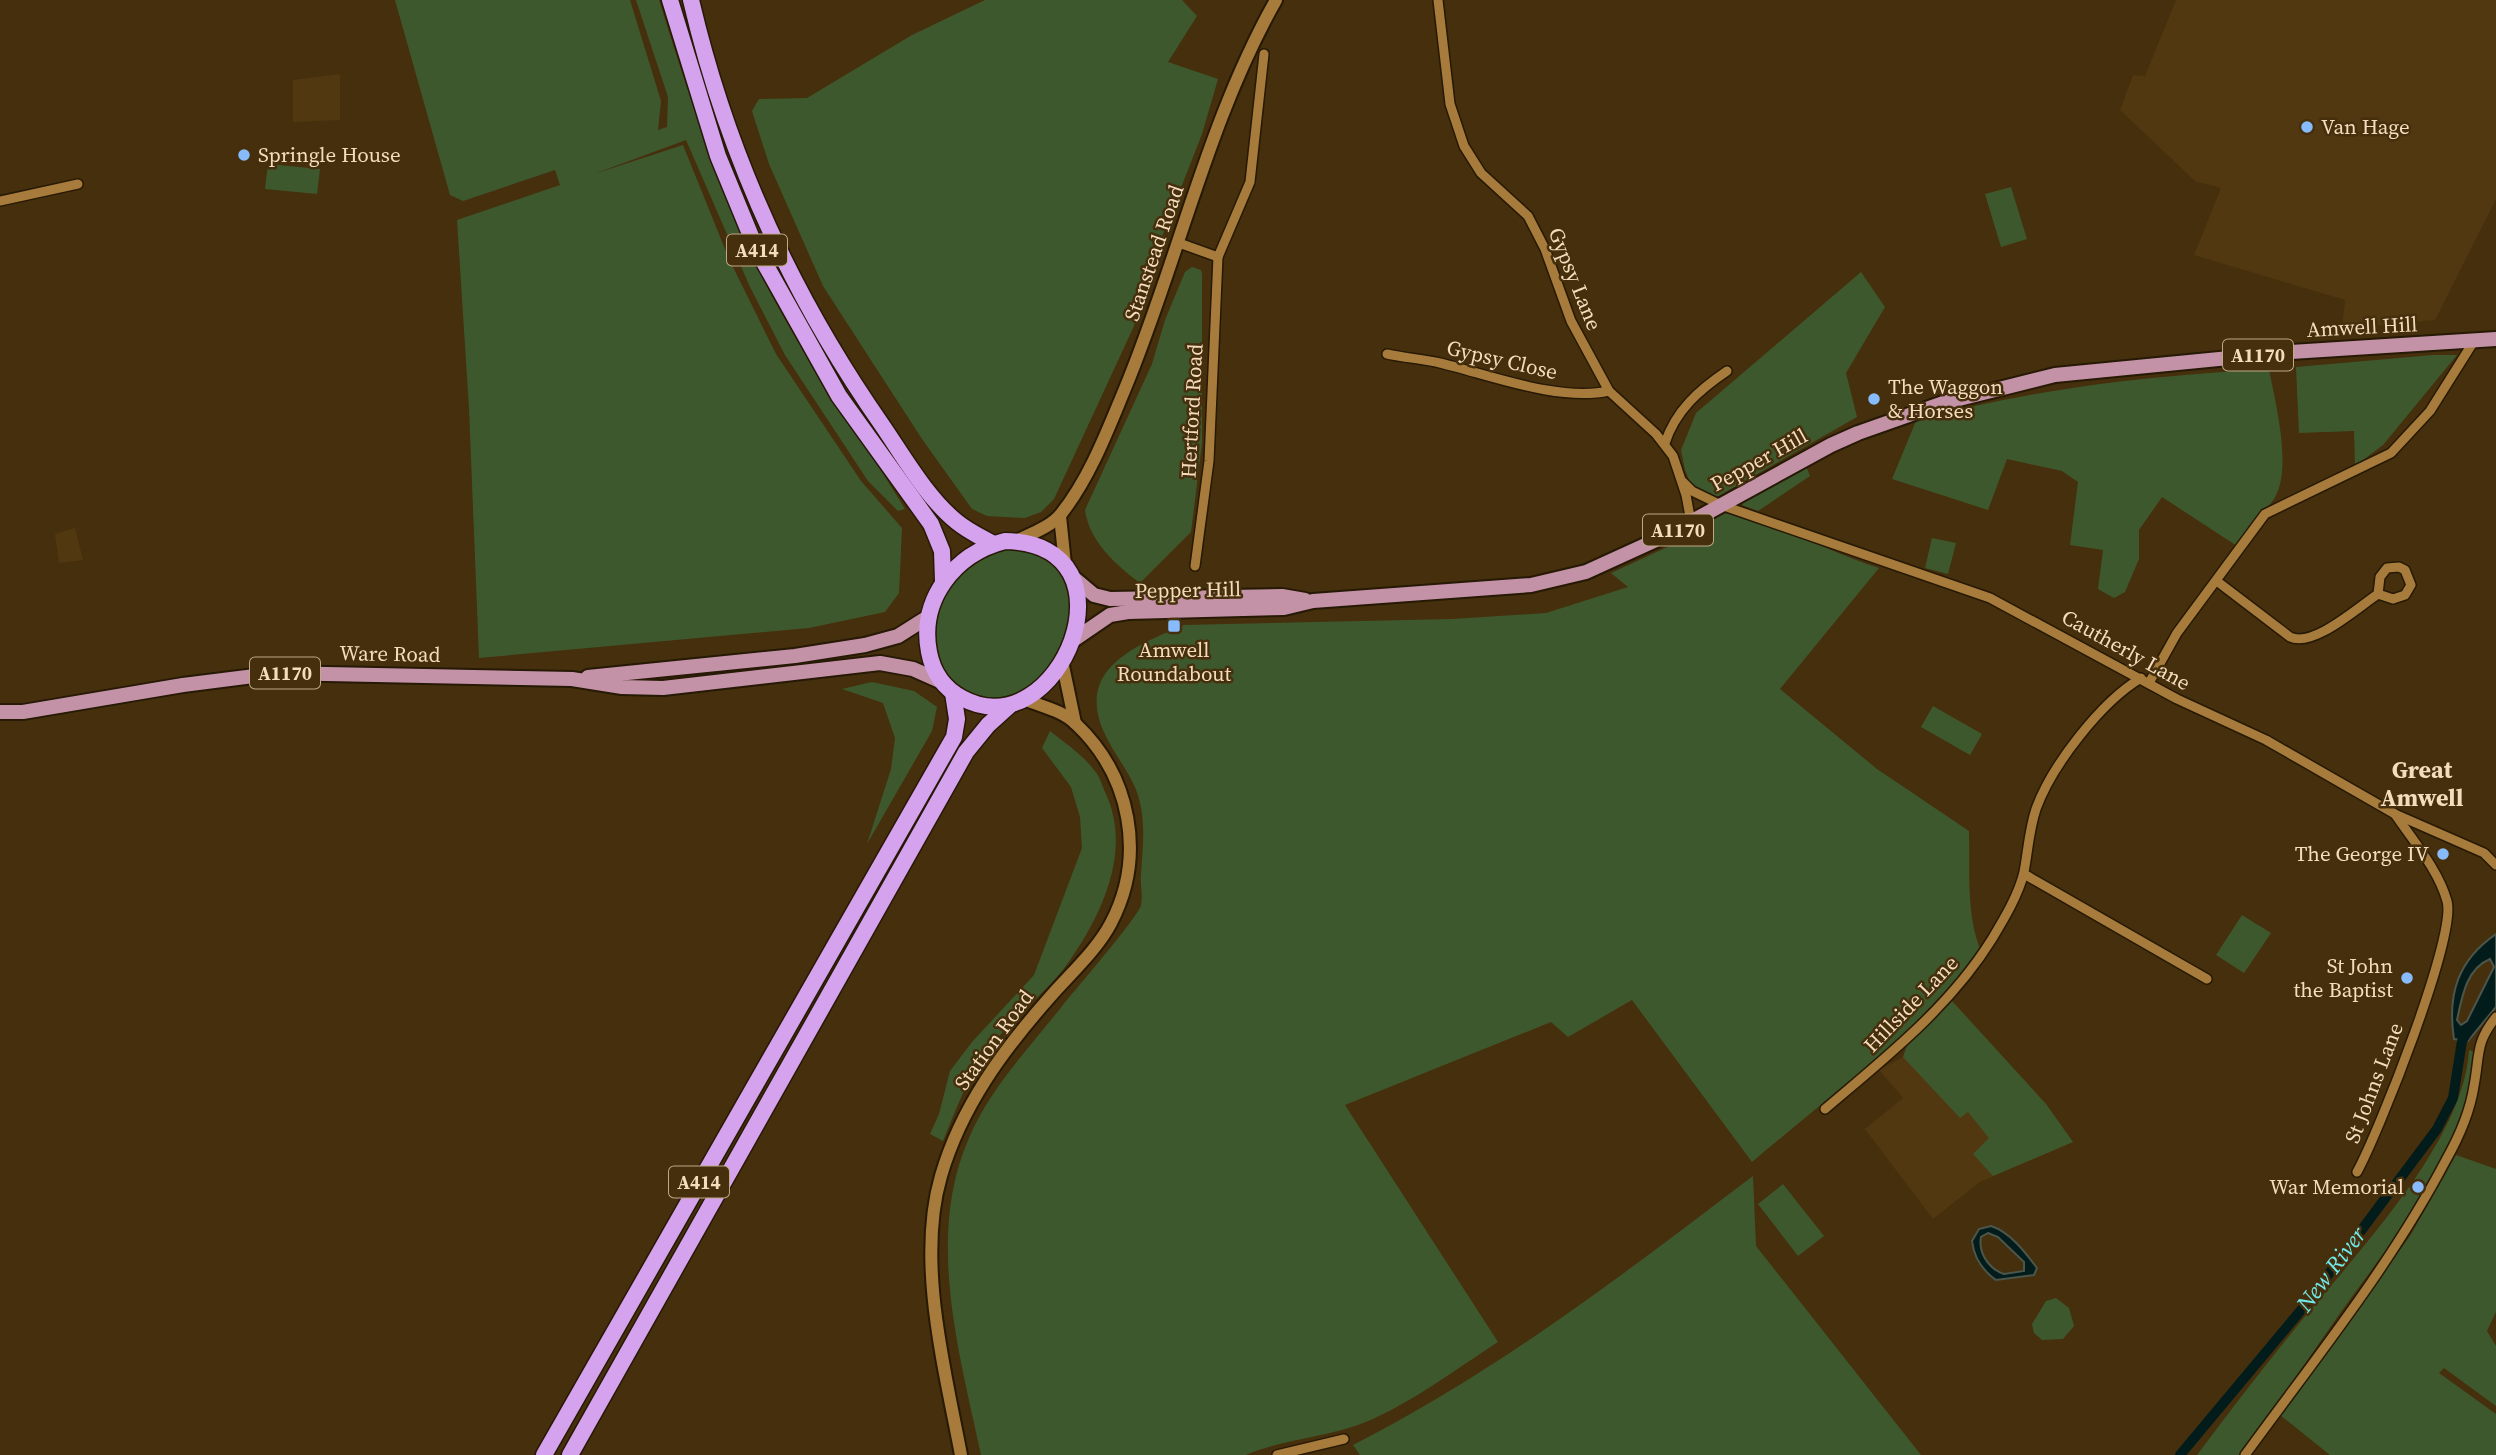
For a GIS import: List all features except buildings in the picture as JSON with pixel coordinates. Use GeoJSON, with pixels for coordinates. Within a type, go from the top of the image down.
{"type":"FeatureCollection","features":[{"type":"Feature","properties":{"kind":"highway","name":"A414"},"geometry":{"type":"LineString","coordinates":[[670,0],[718,156],[755,246],[839,396],[932,524],[942,551],[943,582]]}},
{"type":"Feature","properties":{"kind":"highway","name":"A414"},"geometry":{"type":"LineString","coordinates":[[691,0],[710,74],[740,160],[761,212],[812,316],[860,393],[943,509],[964,528],[993,544]]}},
{"type":"Feature","properties":{"kind":"highway"},"geometry":{"type":"LineString","coordinates":[[1016,541],[1050,553],[1065,564],[1074,579],[1078,618],[1072,641],[1062,661],[1044,685],[1009,706],[986,706],[946,687],[929,651],[928,617],[943,582],[959,563],[993,544],[1016,541]]}},
{"type":"Feature","properties":{"kind":"highway","name":"A414"},"geometry":{"type":"LineString","coordinates":[[544,1455],[954,737],[957,719],[946,687]]}},
{"type":"Feature","properties":{"kind":"highway","name":"A414"},"geometry":{"type":"LineString","coordinates":[[570,1455],[966,752],[988,725],[1009,706]]}},
{"type":"Feature","properties":{"kind":"main road","name":"Stanstead Road"},"geometry":{"type":"LineString","coordinates":[[1060,516],[1095,456],[1116,410],[1236,82],[1276,0]]}},
{"type":"Feature","properties":{"kind":"main road","name":"Amwell Hill"},"geometry":{"type":"LineString","coordinates":[[2022,383],[2130,365],[2496,339]]}},
{"type":"Feature","properties":{"kind":"main road","name":"Pepper Hill"},"geometry":{"type":"LineString","coordinates":[[1072,641],[1110,615],[1284,608],[1313,601],[1496,589],[1559,580],[1628,555],[1858,433],[1942,403],[2022,383]]}},
{"type":"Feature","properties":{"kind":"main road"},"geometry":{"type":"LineString","coordinates":[[1016,541],[1060,516],[1065,564]]}},
{"type":"Feature","properties":{"kind":"main road","name":"Pepper Hill"},"geometry":{"type":"LineString","coordinates":[[1074,579],[1094,595],[1110,599],[1282,596],[1313,601]]}},
{"type":"Feature","properties":{"kind":"main road","name":"Ware Road"},"geometry":{"type":"LineString","coordinates":[[0,712],[23,712],[183,685],[278,673],[572,679],[794,656],[865,645],[898,636],[928,617]]}},
{"type":"Feature","properties":{"kind":"main road","name":"Station Road"},"geometry":{"type":"LineString","coordinates":[[1062,661],[1075,723]]}},
{"type":"Feature","properties":{"kind":"main road","name":"Ware Road"},"geometry":{"type":"LineString","coordinates":[[572,679],[622,687],[702,686],[880,663],[914,669],[946,687]]}},
{"type":"Feature","properties":{"kind":"main road","name":"Station Road"},"geometry":{"type":"LineString","coordinates":[[961,1455],[942,1353],[933,1272],[932,1222],[940,1178],[974,1097],[1028,1021],[1110,925],[1126,889],[1131,847],[1128,813],[1117,779],[1103,755],[1075,723],[1052,709],[1024,699]]}},
{"type":"Feature","properties":{"kind":"street","name":"Gypsy Lane"},"geometry":{"type":"LineString","coordinates":[[1438,0],[1450,104],[1464,146],[1481,173],[1520,207],[1535,226],[1571,321],[1609,391],[1665,443],[1683,482],[1691,522]]}},
{"type":"Feature","properties":{"kind":"street","name":"Hertford Road"},"geometry":{"type":"LineString","coordinates":[[1195,566],[1209,461],[1219,257],[1250,182],[1264,54]]}},
{"type":"Feature","properties":{"kind":"street"},"geometry":{"type":"LineString","coordinates":[[0,201],[78,184]]}},
{"type":"Feature","properties":{"kind":"street"},"geometry":{"type":"LineString","coordinates":[[1179,243],[1219,257]]}},
{"type":"Feature","properties":{"kind":"street"},"geometry":{"type":"LineString","coordinates":[[2145,681],[2265,514],[2391,453],[2430,411],[2474,341]]}},
{"type":"Feature","properties":{"kind":"street","name":"Gypsy Close"},"geometry":{"type":"LineString","coordinates":[[1387,354],[1435,362],[1567,393],[1592,394],[1609,391]]}},
{"type":"Feature","properties":{"kind":"street"},"geometry":{"type":"LineString","coordinates":[[1665,443],[1676,418],[1692,399],[1727,371]]}},
{"type":"Feature","properties":{"kind":"street"},"geometry":{"type":"LineString","coordinates":[[1683,482],[1692,491],[1721,505]]}},
{"type":"Feature","properties":{"kind":"street","name":"Cautherly Lane"},"geometry":{"type":"LineString","coordinates":[[1721,505],[1990,598],[2145,681],[2266,740],[2395,814],[2484,853],[2496,866]]}},
{"type":"Feature","properties":{"kind":"street"},"geometry":{"type":"LineString","coordinates":[[2218,582],[2290,637],[2301,641],[2314,638],[2378,594]]}},
{"type":"Feature","properties":{"kind":"street"},"geometry":{"type":"LineString","coordinates":[[2120,667],[2120,691]]}},
{"type":"Feature","properties":{"kind":"street","name":"Hillside Lane"},"geometry":{"type":"LineString","coordinates":[[1825,1109],[1944,1002],[1990,941],[2024,874],[2027,844],[2037,808],[2074,743],[2120,691],[2145,681]]}},
{"type":"Feature","properties":{"kind":"street","name":"St Johns Lane"},"geometry":{"type":"LineString","coordinates":[[2357,1172],[2397,1084],[2445,933],[2448,904],[2431,868],[2395,814]]}},
{"type":"Feature","properties":{"kind":"street"},"geometry":{"type":"LineString","coordinates":[[2024,874],[2207,979]]}},
{"type":"Feature","properties":{"kind":"street"},"geometry":{"type":"LineString","coordinates":[[2245,1455],[2365,1291],[2433,1185],[2464,1125],[2474,1087],[2481,1037],[2496,1017]]}},
{"type":"Feature","properties":{"kind":"street"},"geometry":{"type":"LineString","coordinates":[[1277,1455],[1303,1452],[1344,1439]]}},
{"type":"Feature","properties":{"kind":"shaded area"},"geometry":{"type":"Polygon","coordinates":[[[2176,0],[2496,0],[2496,199],[2435,320],[2342,329],[2345,300],[2194,255],[2221,188],[2195,181],[2120,110],[2133,75],[2145,76],[2176,0]]]}},
{"type":"Feature","properties":{"kind":"shaded area"},"geometry":{"type":"Polygon","coordinates":[[[340,74],[340,120],[293,122],[293,80],[340,74]]]}},
{"type":"Feature","properties":{"kind":"shaded area"},"geometry":{"type":"Polygon","coordinates":[[[75,528],[83,560],[59,563],[55,534],[75,528]]]}},
{"type":"Feature","properties":{"kind":"shaded area"},"geometry":{"type":"Polygon","coordinates":[[[1952,1001],[2046,1104],[2073,1142],[1980,1182],[1933,1219],[1865,1129],[1903,1098],[1879,1070],[1903,1057],[1909,1040],[1952,1001]]]}},
{"type":"Feature","properties":{"kind":"green space"},"geometry":{"type":"Polygon","coordinates":[[[395,0],[630,0],[661,101],[658,130],[667,127],[668,97],[636,0],[659,0],[717,173],[745,241],[812,364],[905,509],[898,511],[868,481],[785,355],[750,287],[686,140],[594,174],[683,145],[729,259],[776,354],[861,481],[902,528],[899,593],[885,612],[809,628],[479,658],[469,408],[457,220],[560,185],[555,170],[463,201],[450,195],[395,0]]]}},
{"type":"Feature","properties":{"kind":"green space"},"geometry":{"type":"Polygon","coordinates":[[[985,0],[1182,0],[1197,16],[1168,62],[1218,79],[1202,134],[1151,265],[1134,326],[1054,499],[1041,512],[1025,518],[987,516],[972,509],[922,439],[823,286],[769,164],[752,111],[759,99],[807,98],[912,35],[985,0]]]}},
{"type":"Feature","properties":{"kind":"green space"},"geometry":{"type":"Polygon","coordinates":[[[268,164],[320,169],[317,194],[265,189],[268,164]]]}},
{"type":"Feature","properties":{"kind":"green space"},"geometry":{"type":"Polygon","coordinates":[[[2011,187],[2027,239],[2001,247],[1985,194],[2011,187]]]}},
{"type":"Feature","properties":{"kind":"green space"},"geometry":{"type":"Polygon","coordinates":[[[1192,267],[1201,270],[1202,274],[1202,443],[1191,532],[1140,583],[1113,560],[1098,542],[1085,510],[1152,364],[1165,320],[1185,272],[1192,267]]]}},
{"type":"Feature","properties":{"kind":"green space"},"geometry":{"type":"Polygon","coordinates":[[[1861,272],[1885,307],[1846,373],[1857,417],[1715,498],[1692,487],[1681,450],[1696,413],[1861,272]]]}},
{"type":"Feature","properties":{"kind":"green space"},"geometry":{"type":"Polygon","coordinates":[[[2457,355],[2383,445],[2355,466],[2354,431],[2299,433],[2296,367],[2457,355]]]}},
{"type":"Feature","properties":{"kind":"green space"},"geometry":{"type":"Polygon","coordinates":[[[2269,369],[2279,419],[2282,457],[2282,475],[2278,491],[2271,503],[2237,546],[2162,497],[2139,530],[2139,559],[2125,592],[2114,598],[2098,589],[2103,550],[2070,545],[2078,482],[2062,471],[2007,459],[1988,510],[1892,479],[1916,421],[2004,400],[2091,385],[2269,369]]]}},
{"type":"Feature","properties":{"kind":"green space"},"geometry":{"type":"Polygon","coordinates":[[[1806,466],[1810,476],[1758,511],[1742,505],[1745,500],[1806,466]]]}},
{"type":"Feature","properties":{"kind":"green space"},"geometry":{"type":"Polygon","coordinates":[[[1724,513],[1784,531],[1879,568],[1780,689],[1877,769],[1969,831],[1971,906],[1980,949],[1931,1007],[1903,1034],[1752,1162],[1632,1000],[1568,1037],[1551,1022],[1345,1105],[1498,1342],[1428,1388],[1373,1419],[1246,1455],[981,1455],[956,1337],[951,1296],[949,1215],[956,1176],[969,1138],[999,1085],[1119,938],[1141,905],[1141,807],[1134,785],[1103,730],[1097,709],[1098,690],[1105,675],[1131,651],[1184,625],[1452,619],[1546,613],[1628,587],[1611,573],[1674,544],[1724,513]]]}},
{"type":"Feature","properties":{"kind":"green space"},"geometry":{"type":"Polygon","coordinates":[[[1932,538],[1956,543],[1948,574],[1925,568],[1932,538]]]}},
{"type":"Feature","properties":{"kind":"green space","name":"Amwell Roundabout"},"geometry":{"type":"Polygon","coordinates":[[[1009,548],[1040,556],[1062,575],[1071,602],[1067,631],[1054,659],[1034,682],[1009,696],[980,697],[951,681],[940,668],[934,653],[934,620],[948,588],[969,563],[1009,548]]]}},
{"type":"Feature","properties":{"kind":"green space"},"geometry":{"type":"Polygon","coordinates":[[[872,682],[914,691],[937,707],[932,731],[867,844],[891,769],[895,738],[883,703],[842,689],[872,682]]]}},
{"type":"Feature","properties":{"kind":"green space"},"geometry":{"type":"Polygon","coordinates":[[[1933,706],[1982,734],[1970,755],[1921,727],[1933,706]]]}},
{"type":"Feature","properties":{"kind":"green space"},"geometry":{"type":"Polygon","coordinates":[[[1050,731],[1089,764],[1098,775],[1106,794],[1116,838],[1110,882],[1092,924],[1068,963],[997,1038],[981,1060],[943,1141],[930,1134],[939,1114],[950,1071],[972,1042],[1034,975],[1082,848],[1080,817],[1071,787],[1042,748],[1050,731]]]}},
{"type":"Feature","properties":{"kind":"green space"},"geometry":{"type":"Polygon","coordinates":[[[2242,915],[2271,933],[2244,973],[2216,955],[2242,915]]]}},
{"type":"Feature","properties":{"kind":"green space"},"geometry":{"type":"Polygon","coordinates":[[[1952,1001],[2046,1104],[2073,1142],[1993,1176],[1973,1154],[1989,1138],[1968,1112],[1960,1118],[1903,1057],[1909,1040],[1952,1001]]]}},
{"type":"Feature","properties":{"kind":"green space"},"geometry":{"type":"Polygon","coordinates":[[[2469,1050],[2474,1052],[2472,1085],[2462,1120],[2446,1156],[2402,1228],[2240,1455],[2197,1455],[2285,1341],[2376,1231],[2428,1159],[2448,1122],[2463,1085],[2469,1050]]]}},
{"type":"Feature","properties":{"kind":"green space"},"geometry":{"type":"Polygon","coordinates":[[[2456,1155],[2496,1169],[2496,1312],[2487,1331],[2496,1346],[2496,1406],[2444,1368],[2439,1373],[2496,1414],[2496,1455],[2330,1455],[2280,1415],[2410,1236],[2456,1155]]]}},
{"type":"Feature","properties":{"kind":"green space"},"geometry":{"type":"Polygon","coordinates":[[[1753,1176],[1756,1246],[1921,1455],[1360,1455],[1353,1445],[1458,1386],[1559,1320],[1753,1176]]]}},
{"type":"Feature","properties":{"kind":"green space"},"geometry":{"type":"Polygon","coordinates":[[[1783,1184],[1824,1236],[1798,1256],[1758,1204],[1783,1184]]]}},
{"type":"Feature","properties":{"kind":"green space"},"geometry":{"type":"Polygon","coordinates":[[[2056,1298],[2069,1308],[2074,1326],[2063,1339],[2042,1340],[2034,1333],[2032,1324],[2046,1301],[2056,1298]]]}},
{"type":"Feature","properties":{"kind":"water"},"geometry":{"type":"Polygon","coordinates":[[[2496,934],[2496,1007],[2468,1041],[2454,1039],[2452,1007],[2458,979],[2472,955],[2496,934]],[[2490,959],[2470,977],[2457,1020],[2461,1025],[2467,1021],[2494,967],[2490,959]]]}},
{"type":"Feature","properties":{"kind":"water"},"geometry":{"type":"Polygon","coordinates":[[[1991,1226],[2011,1238],[2037,1268],[2034,1275],[1996,1280],[1991,1276],[1983,1268],[1973,1247],[1972,1241],[1979,1229],[1991,1226]],[[1988,1233],[1981,1237],[1981,1249],[1986,1260],[2004,1274],[2024,1271],[2024,1262],[1998,1237],[1988,1233]]]}},
{"type":"Feature","properties":{"kind":"waterway","name":"New River"},"geometry":{"type":"LineString","coordinates":[[2180,1455],[2307,1303],[2437,1129],[2453,1098],[2462,1041],[2468,1031]]}},
{"type":"Feature","properties":{"kind":"place","name":"Van Hage"},"geometry":{"type":"Point","coordinates":[2307,127]}},
{"type":"Feature","properties":{"kind":"place","name":"Springle House"},"geometry":{"type":"Point","coordinates":[244,155]}},
{"type":"Feature","properties":{"kind":"place","name":"The Waggon & Horses"},"geometry":{"type":"Point","coordinates":[1874,399]}},
{"type":"Feature","properties":{"kind":"place","name":"Amwell Roundabout"},"geometry":{"type":"Point","coordinates":[1174,626]}},
{"type":"Feature","properties":{"kind":"place","name":"The George IV"},"geometry":{"type":"Point","coordinates":[2443,854]}},
{"type":"Feature","properties":{"kind":"place","name":"St John the Baptist"},"geometry":{"type":"Point","coordinates":[2407,978]}},
{"type":"Feature","properties":{"kind":"place","name":"War Memorial"},"geometry":{"type":"Point","coordinates":[2418,1187]}},
{"type":"Feature","properties":{"kind":"district","name":"Great Amwell"},"geometry":{"type":"Point","coordinates":[2422,784]}}]}
